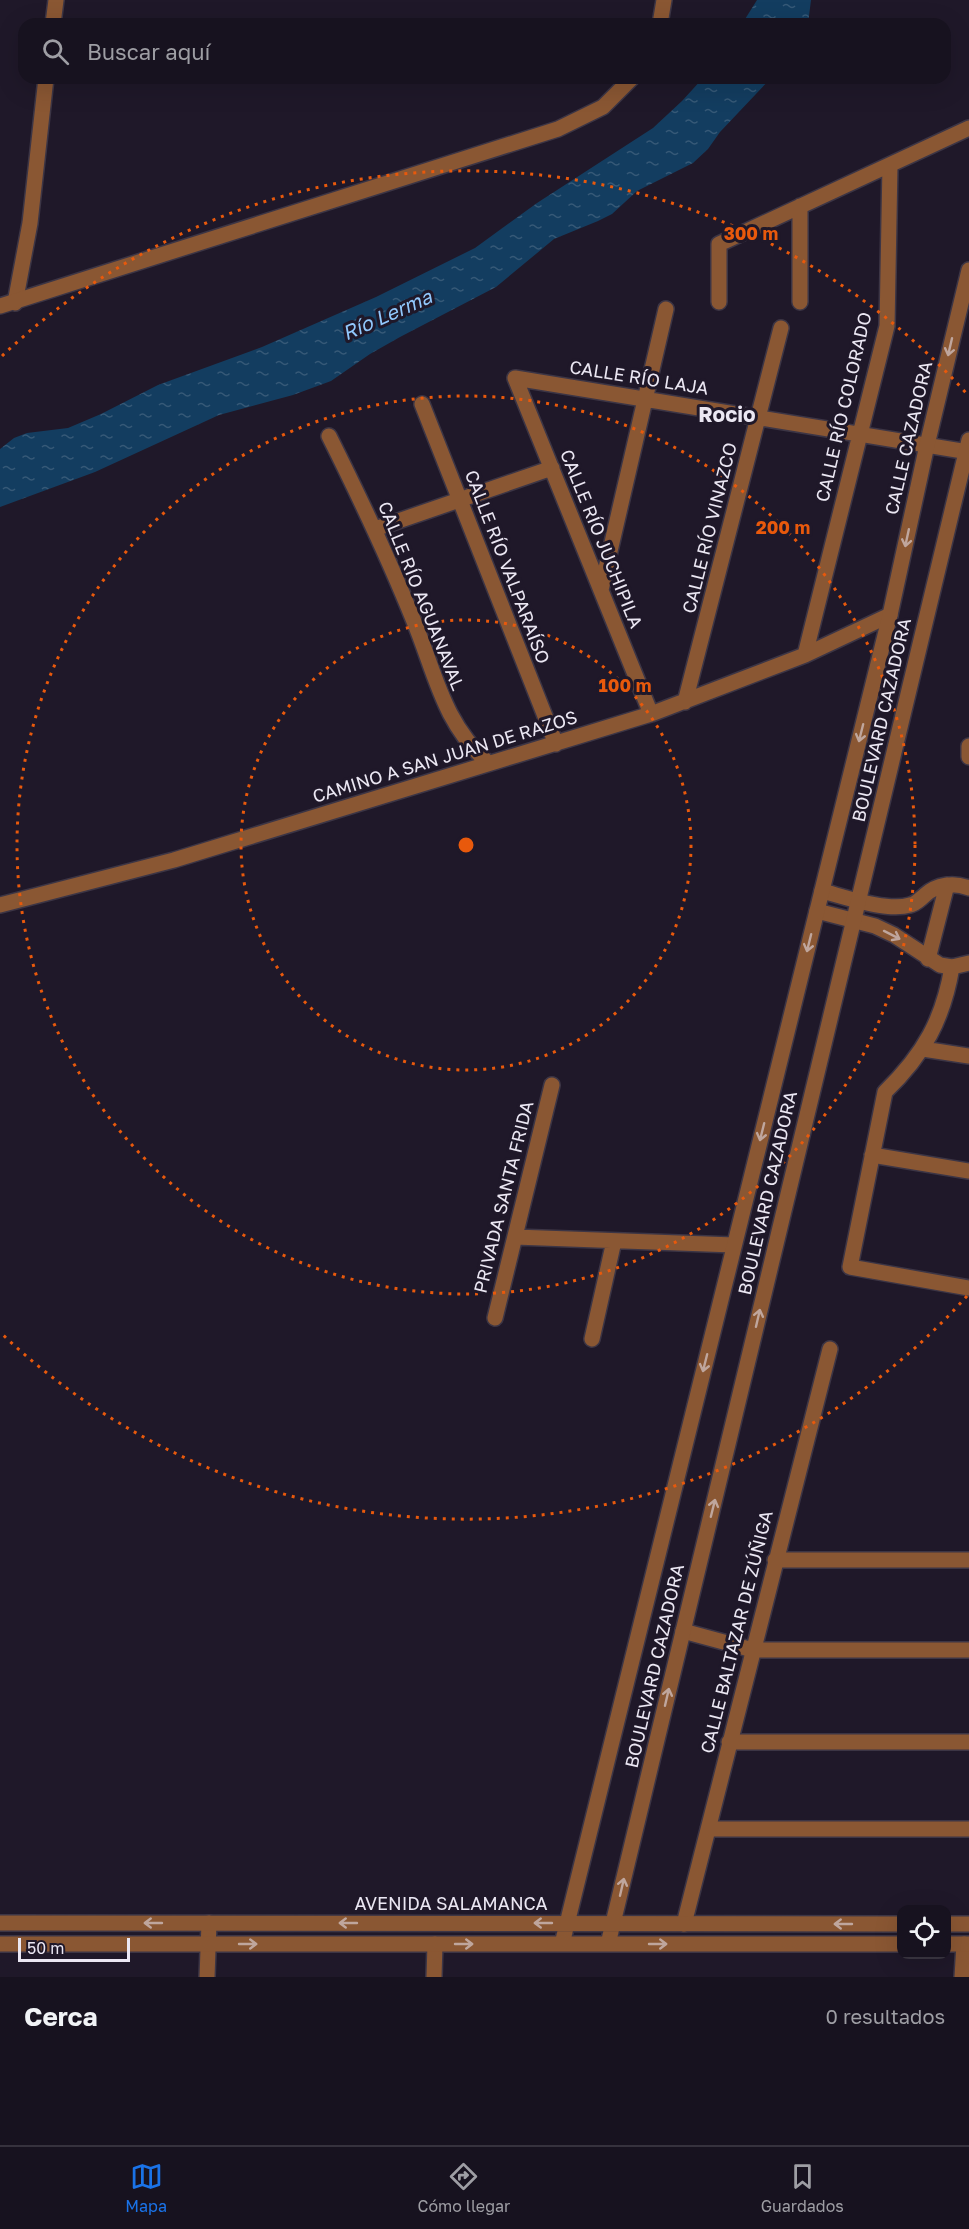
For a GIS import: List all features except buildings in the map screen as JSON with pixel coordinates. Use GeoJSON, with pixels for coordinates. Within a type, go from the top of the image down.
{"type":"FeatureCollection","features":[{"type":"Feature","properties":{"kind":"street"},"geometry":{"type":"LineString","coordinates":[[54,18],[56,0]]}},
{"type":"Feature","properties":{"kind":"street"},"geometry":{"type":"LineString","coordinates":[[661,18],[664,0]]}},
{"type":"Feature","properties":{"kind":"street"},"geometry":{"type":"LineString","coordinates":[[8,304],[30,223],[45,84]]}},
{"type":"Feature","properties":{"kind":"street"},"geometry":{"type":"LineString","coordinates":[[8,304],[558,129],[603,107],[626,84]]}},
{"type":"Feature","properties":{"kind":"street"},"geometry":{"type":"LineString","coordinates":[[718,302],[718,244],[969,128]]}},
{"type":"Feature","properties":{"kind":"street","name":"CALLE RÍO COLORADO"},"geometry":{"type":"LineString","coordinates":[[805,654],[887,326],[890,165]]}},
{"type":"Feature","properties":{"kind":"street"},"geometry":{"type":"LineString","coordinates":[[800,206],[800,302]]}},
{"type":"Feature","properties":{"kind":"street","name":"CALLE CAZADORA"},"geometry":{"type":"LineString","coordinates":[[890,615],[927,445],[963,317],[969,270]]}},
{"type":"Feature","properties":{"kind":"street"},"geometry":{"type":"LineString","coordinates":[[601,590],[666,309]]}},
{"type":"Feature","properties":{"kind":"street","name":"CALLE RÍO VINAZCO"},"geometry":{"type":"LineString","coordinates":[[685,702],[781,328]]}},
{"type":"Feature","properties":{"kind":"street","name":"CALLE RÍO LAJA"},"geometry":{"type":"LineString","coordinates":[[515,378],[927,445],[968,448]]}},
{"type":"Feature","properties":{"kind":"street","name":"CALLE RÍO JUCHIPILA"},"geometry":{"type":"LineString","coordinates":[[515,378],[651,714]]}},
{"type":"Feature","properties":{"kind":"street","name":"CALLE RÍO VALPARAÍSO"},"geometry":{"type":"LineString","coordinates":[[422,404],[556,744]]}},
{"type":"Feature","properties":{"kind":"street","name":"CALLE RÍO AGUANAVAL"},"geometry":{"type":"LineString","coordinates":[[329,436],[375,529],[414,621],[449,714],[473,750],[488,763]]}},
{"type":"Feature","properties":{"kind":"street","name":"BOULEVARD CAZADORA"},"geometry":{"type":"LineString","coordinates":[[608,1944],[968,448]]}},
{"type":"Feature","properties":{"kind":"street"},"geometry":{"type":"LineString","coordinates":[[375,529],[552,468]]}},
{"type":"Feature","properties":{"kind":"street","name":"CAMINO A SAN JUAN DE RAZOS"},"geometry":{"type":"LineString","coordinates":[[0,905],[174,860],[651,714],[805,654],[890,615]]}},
{"type":"Feature","properties":{"kind":"street","name":"BOULEVARD CAZADORA"},"geometry":{"type":"LineString","coordinates":[[562,1944],[890,615]]}},
{"type":"Feature","properties":{"kind":"street"},"geometry":{"type":"LineString","coordinates":[[969,746],[969,757]]}},
{"type":"Feature","properties":{"kind":"street"},"geometry":{"type":"LineString","coordinates":[[928,959],[947,885]]}},
{"type":"Feature","properties":{"kind":"street"},"geometry":{"type":"LineString","coordinates":[[822,891],[903,907],[912,905],[927,893],[947,885],[969,888]]}},
{"type":"Feature","properties":{"kind":"street"},"geometry":{"type":"LineString","coordinates":[[817,911],[875,926],[894,935],[940,965],[952,967],[969,963]]}},
{"type":"Feature","properties":{"kind":"street"},"geometry":{"type":"LineString","coordinates":[[952,967],[942,1010],[923,1049],[906,1072],[885,1092],[850,1267],[969,1288]]}},
{"type":"Feature","properties":{"kind":"street"},"geometry":{"type":"LineString","coordinates":[[923,1049],[969,1056]]}},
{"type":"Feature","properties":{"kind":"street","name":"PRIVADA SANTA FRIDA"},"geometry":{"type":"LineString","coordinates":[[495,1318],[552,1084]]}},
{"type":"Feature","properties":{"kind":"street"},"geometry":{"type":"LineString","coordinates":[[872,1155],[969,1172]]}},
{"type":"Feature","properties":{"kind":"street"},"geometry":{"type":"LineString","coordinates":[[515,1237],[734,1245]]}},
{"type":"Feature","properties":{"kind":"street"},"geometry":{"type":"LineString","coordinates":[[592,1339],[614,1241]]}},
{"type":"Feature","properties":{"kind":"street","name":"CALLE BALTAZAR DE ZÚÑIGA"},"geometry":{"type":"LineString","coordinates":[[684,1924],[830,1349]]}},
{"type":"Feature","properties":{"kind":"street"},"geometry":{"type":"LineString","coordinates":[[775,1560],[969,1560]]}},
{"type":"Feature","properties":{"kind":"street"},"geometry":{"type":"LineString","coordinates":[[683,1630],[753,1650],[969,1650]]}},
{"type":"Feature","properties":{"kind":"street"},"geometry":{"type":"LineString","coordinates":[[729,1742],[969,1742]]}},
{"type":"Feature","properties":{"kind":"street"},"geometry":{"type":"LineString","coordinates":[[708,1829],[969,1829]]}},
{"type":"Feature","properties":{"kind":"street","name":"AVENIDA SALAMANCA"},"geometry":{"type":"LineString","coordinates":[[0,1923],[897,1924]]}},
{"type":"Feature","properties":{"kind":"street"},"geometry":{"type":"LineString","coordinates":[[207,1977],[209,1923]]}},
{"type":"Feature","properties":{"kind":"street"},"geometry":{"type":"LineString","coordinates":[[951,1924],[969,1924]]}},
{"type":"Feature","properties":{"kind":"street"},"geometry":{"type":"LineString","coordinates":[[0,1944],[897,1944]]}},
{"type":"Feature","properties":{"kind":"street"},"geometry":{"type":"LineString","coordinates":[[434,1977],[435,1944]]}},
{"type":"Feature","properties":{"kind":"street"},"geometry":{"type":"LineString","coordinates":[[951,1944],[967,1944],[962,1977]]}},
{"type":"Feature","properties":{"kind":"water"},"geometry":{"type":"Polygon","coordinates":[[[757,0],[811,0],[809,18],[746,18],[757,0]]]}},
{"type":"Feature","properties":{"kind":"water","name":"Río Lerma"},"geometry":{"type":"Polygon","coordinates":[[[698,84],[765,84],[693,163],[637,191],[612,214],[554,239],[496,287],[370,354],[331,381],[293,395],[219,415],[95,472],[0,507],[0,449],[14,438],[27,433],[68,428],[158,385],[262,347],[376,297],[475,248],[537,203],[653,128],[698,84]]]}},
{"type":"Feature","properties":{"kind":"district","name":"Rocio"},"geometry":{"type":"Point","coordinates":[727,415]}}]}
